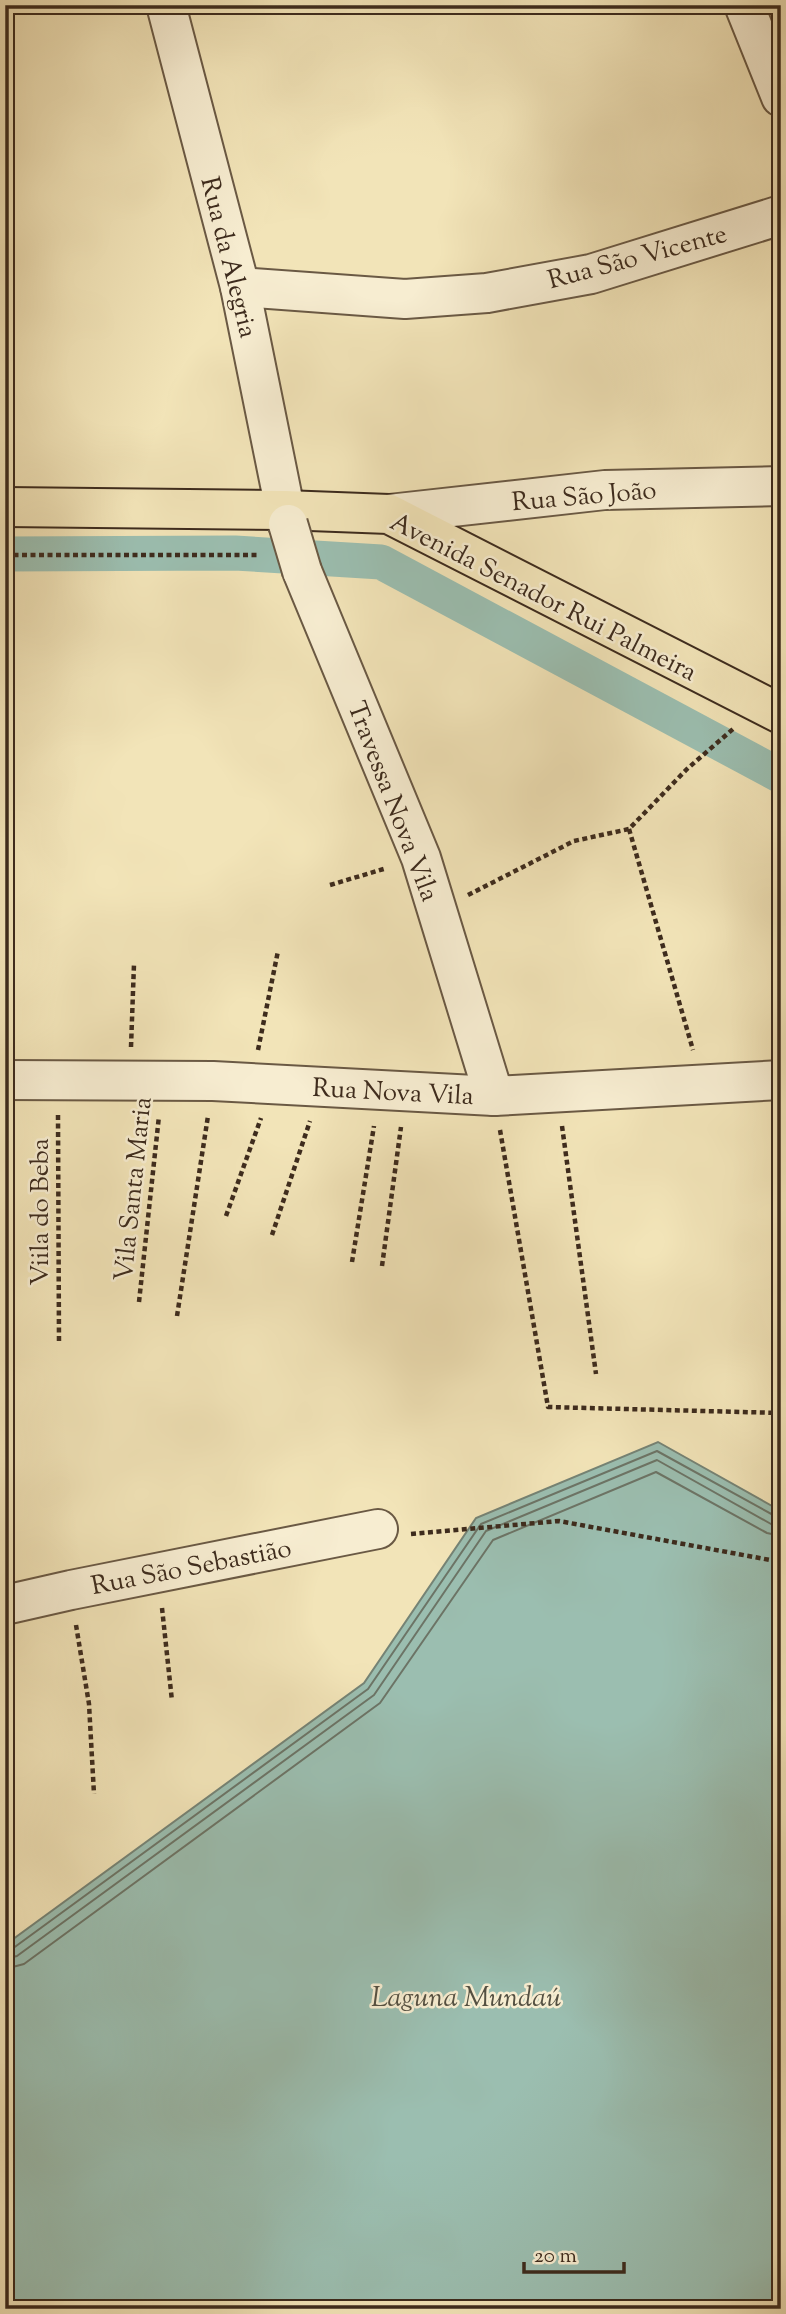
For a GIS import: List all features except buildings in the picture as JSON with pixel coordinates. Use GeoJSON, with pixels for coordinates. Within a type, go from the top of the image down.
{"type":"FeatureCollection","features":[{"type":"Feature","properties":{"kind":"main road","name":"Avenida Senador Rui Palmeira"},"geometry":{"type":"LineString","coordinates":[[5,507],[286,517],[388,514],[781,714]]}},
{"type":"Feature","properties":{"kind":"street","name":"Rua da Alegria"},"geometry":{"type":"LineString","coordinates":[[166,5],[240,287],[286,517]]}},
{"type":"Feature","properties":{"kind":"street"},"geometry":{"type":"LineString","coordinates":[[744,5],[781,97]]}},
{"type":"Feature","properties":{"kind":"street","name":"Rua São Vicente"},"geometry":{"type":"LineString","coordinates":[[240,287],[405,299],[487,293],[591,274],[781,215]]}},
{"type":"Feature","properties":{"kind":"street","name":"Rua São João"},"geometry":{"type":"LineString","coordinates":[[388,514],[606,490],[781,486]]}},
{"type":"Feature","properties":{"kind":"street","name":"Travessa Nova Vila"},"geometry":{"type":"LineString","coordinates":[[286,517],[303,571],[421,858],[494,1096]]}},
{"type":"Feature","properties":{"kind":"street","name":"Rua Nova Vila"},"geometry":{"type":"LineString","coordinates":[[5,1080],[213,1081],[494,1096],[781,1080]]}},
{"type":"Feature","properties":{"kind":"street","name":"Rua São Sebastião"},"geometry":{"type":"LineString","coordinates":[[5,1605],[378,1529]]}},
{"type":"Feature","properties":{"kind":"path"},"geometry":{"type":"LineString","coordinates":[[437,911],[574,841],[629,829],[687,769],[725,737]]}},
{"type":"Feature","properties":{"kind":"path"},"geometry":{"type":"LineString","coordinates":[[629,829],[704,1086]]}},
{"type":"Feature","properties":{"kind":"path"},"geometry":{"type":"LineString","coordinates":[[330,885],[421,858]]}},
{"type":"Feature","properties":{"kind":"path"},"geometry":{"type":"LineString","coordinates":[[5,971],[7,928]]}},
{"type":"Feature","properties":{"kind":"path"},"geometry":{"type":"LineString","coordinates":[[226,1216],[262,1084],[278,951]]}},
{"type":"Feature","properties":{"kind":"path","name":"Vila Santa Maria"},"geometry":{"type":"LineString","coordinates":[[134,964],[146,1080],[139,1302]]}},
{"type":"Feature","properties":{"kind":"path","name":"Viila do Beba"},"geometry":{"type":"LineString","coordinates":[[58,1080],[59,1344]]}},
{"type":"Feature","properties":{"kind":"path"},"geometry":{"type":"LineString","coordinates":[[177,1316],[213,1081]]}},
{"type":"Feature","properties":{"kind":"path"},"geometry":{"type":"LineString","coordinates":[[272,1236],[321,1087]]}},
{"type":"Feature","properties":{"kind":"path"},"geometry":{"type":"LineString","coordinates":[[352,1262],[393,1091]]}},
{"type":"Feature","properties":{"kind":"path"},"geometry":{"type":"LineString","coordinates":[[382,1266],[393,1091]]}},
{"type":"Feature","properties":{"kind":"path"},"geometry":{"type":"LineString","coordinates":[[557,1094],[596,1374]]}},
{"type":"Feature","properties":{"kind":"path"},"geometry":{"type":"LineString","coordinates":[[158,1573],[172,1701]]}},
{"type":"Feature","properties":{"kind":"path"},"geometry":{"type":"LineString","coordinates":[[71,1590],[89,1704],[94,1794]]}},
{"type":"Feature","properties":{"kind":"water","name":"Laguna Mundaú"},"geometry":{"type":"Polygon","coordinates":[[[658,1442],[781,1511],[781,2309],[5,2309],[5,1945],[364,1683],[476,1518],[658,1442]]]}},
{"type":"Feature","properties":{"kind":"waterway"},"geometry":{"type":"LineString","coordinates":[[5,554],[235,553],[381,562],[781,776]]}}]}
